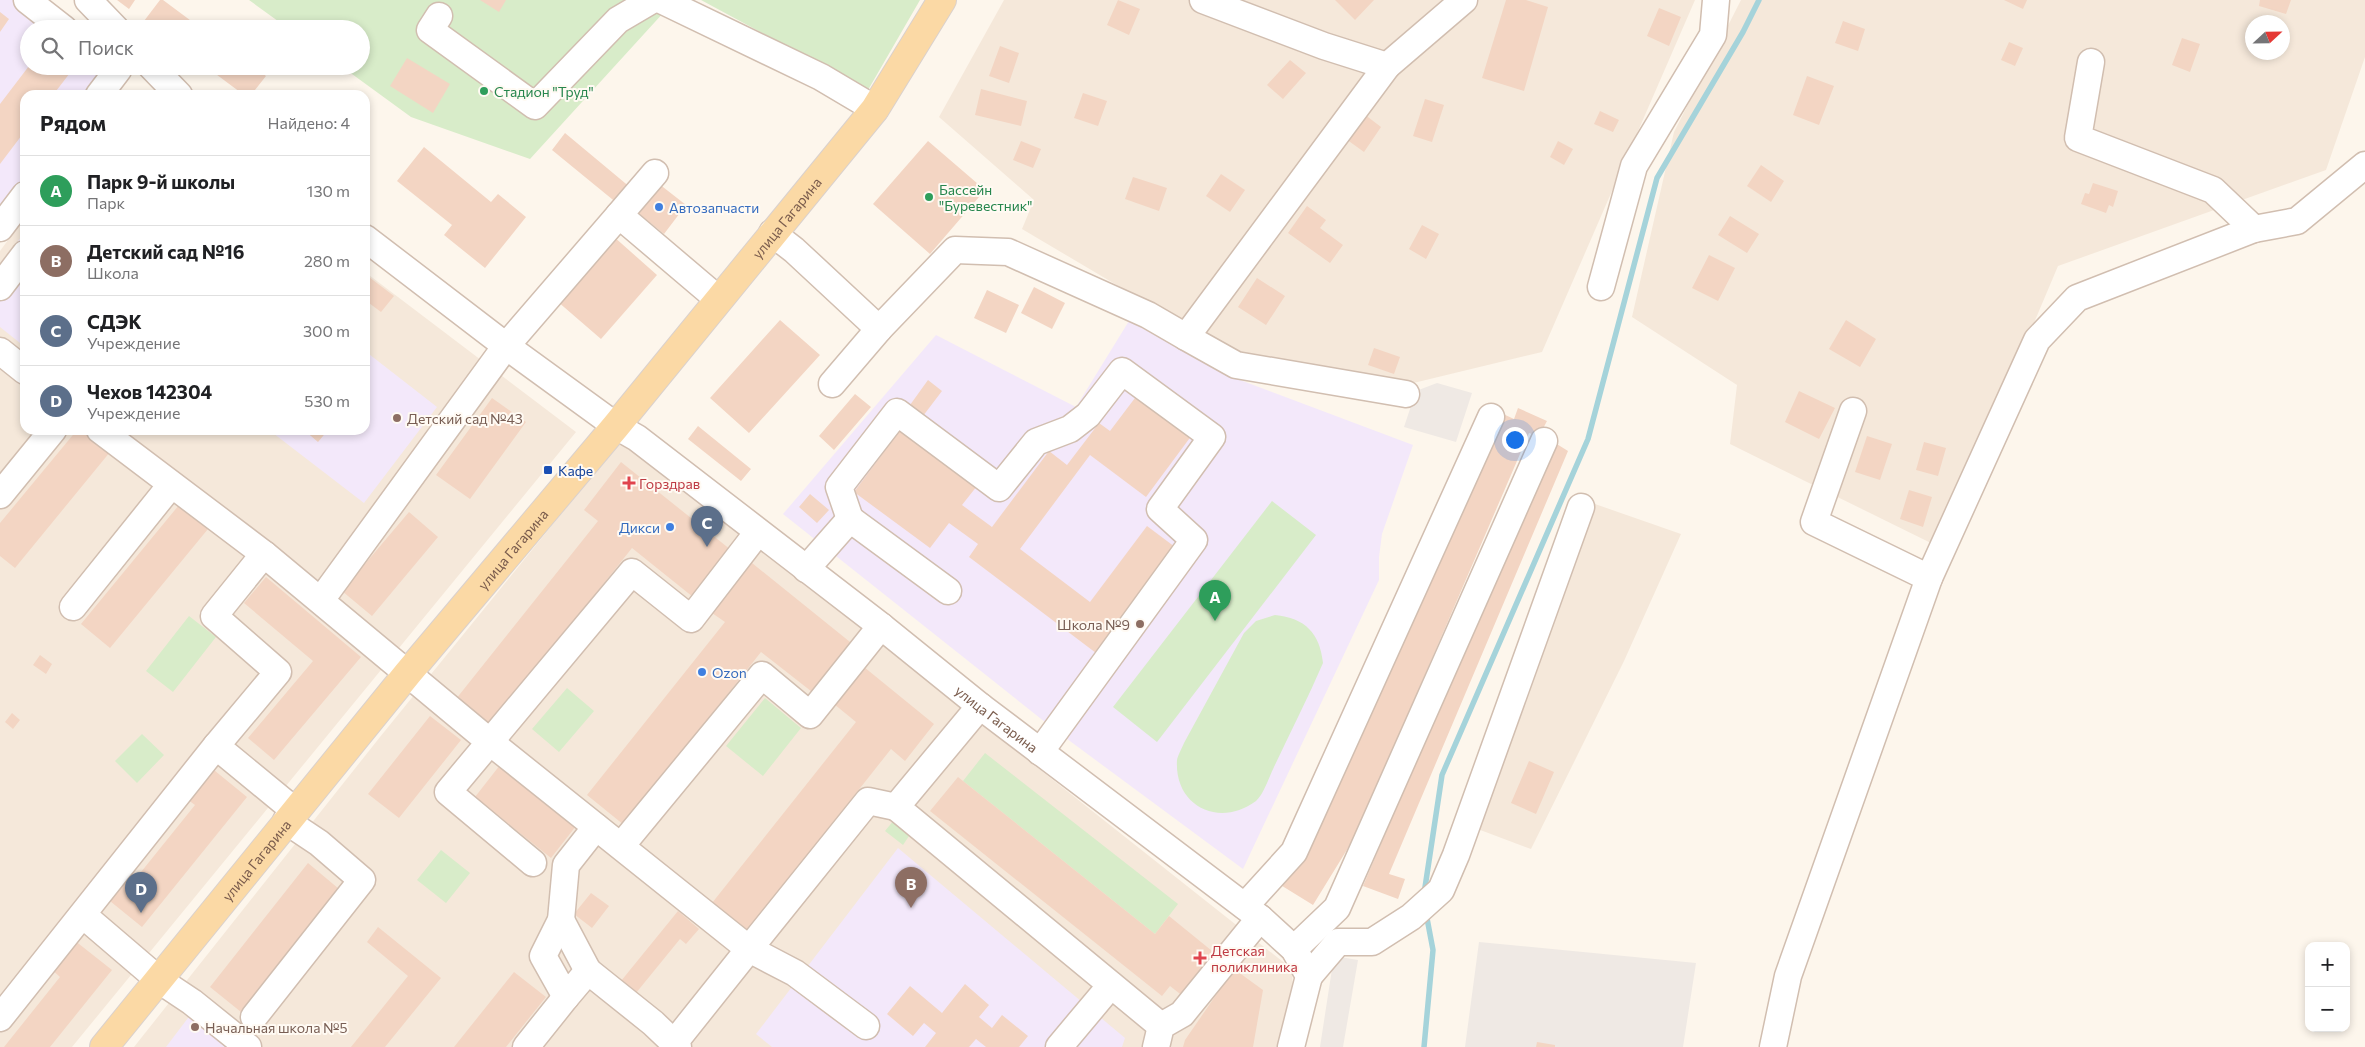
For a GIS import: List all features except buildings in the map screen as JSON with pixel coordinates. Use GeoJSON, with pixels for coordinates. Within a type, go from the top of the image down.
{"type":"FeatureCollection","features":[{"type":"Feature","properties":{"kind":"main road","name":"улица Гагарина"},"geometry":{"type":"LineString","coordinates":[[104,1047],[408,673],[616,426],[875,109],[942,0]]}},
{"type":"Feature","properties":{"kind":"street"},"geometry":{"type":"LineString","coordinates":[[27,0],[53,20]]}},
{"type":"Feature","properties":{"kind":"street"},"geometry":{"type":"LineString","coordinates":[[88,0],[107,20]]}},
{"type":"Feature","properties":{"kind":"street"},"geometry":{"type":"LineString","coordinates":[[439,16],[430,30],[535,106],[618,20],[652,0]]}},
{"type":"Feature","properties":{"kind":"street"},"geometry":{"type":"LineString","coordinates":[[661,0],[821,77],[875,109]]}},
{"type":"Feature","properties":{"kind":"street"},"geometry":{"type":"LineString","coordinates":[[1203,0],[1324,46],[1387,66]]}},
{"type":"Feature","properties":{"kind":"street"},"geometry":{"type":"LineString","coordinates":[[1186,337],[1387,66],[1464,0]]}},
{"type":"Feature","properties":{"kind":"street"},"geometry":{"type":"LineString","coordinates":[[1601,287],[1634,166],[1713,35],[1716,0]]}},
{"type":"Feature","properties":{"kind":"street"},"geometry":{"type":"LineString","coordinates":[[2091,62],[2078,138],[2213,190],[2254,229]]}},
{"type":"Feature","properties":{"kind":"street"},"geometry":{"type":"LineString","coordinates":[[103,90],[114,75]]}},
{"type":"Feature","properties":{"kind":"street"},"geometry":{"type":"LineString","coordinates":[[160,75],[174,90]]}},
{"type":"Feature","properties":{"kind":"street"},"geometry":{"type":"LineString","coordinates":[[1773,1047],[1788,976],[1929,578],[2037,340],[2077,298],[2254,229],[2297,220],[2365,165]]}},
{"type":"Feature","properties":{"kind":"street"},"geometry":{"type":"LineString","coordinates":[[321,600],[506,346],[655,173]]}},
{"type":"Feature","properties":{"kind":"street"},"geometry":{"type":"LineString","coordinates":[[0,228],[20,202]]}},
{"type":"Feature","properties":{"kind":"street"},"geometry":{"type":"LineString","coordinates":[[619,215],[718,299]]}},
{"type":"Feature","properties":{"kind":"street"},"geometry":{"type":"LineString","coordinates":[[772,233],[794,250],[879,329]]}},
{"type":"Feature","properties":{"kind":"street"},"geometry":{"type":"LineString","coordinates":[[370,242],[506,346],[616,426]]}},
{"type":"Feature","properties":{"kind":"street"},"geometry":{"type":"LineString","coordinates":[[832,384],[879,329],[954,250],[1008,252],[1148,315],[1236,365],[1406,394]]}},
{"type":"Feature","properties":{"kind":"street"},"geometry":{"type":"LineString","coordinates":[[0,287],[20,261]]}},
{"type":"Feature","properties":{"kind":"street"},"geometry":{"type":"LineString","coordinates":[[0,351],[20,367]]}},
{"type":"Feature","properties":{"kind":"street"},"geometry":{"type":"LineString","coordinates":[[948,591],[850,519],[839,487],[897,412],[999,488],[1036,442],[1070,429],[1088,415],[1122,371],[1212,438],[1160,509],[1194,540],[1040,752]]}},
{"type":"Feature","properties":{"kind":"street"},"geometry":{"type":"LineString","coordinates":[[1853,411],[1814,522],[1929,578]]}},
{"type":"Feature","properties":{"kind":"street"},"geometry":{"type":"LineString","coordinates":[[561,920],[588,971],[653,1023],[676,1045],[749,949],[868,801],[896,807],[1111,985],[1159,1037],[1182,1014],[1294,852],[1491,417]]}},
{"type":"Feature","properties":{"kind":"street","name":"улица Гагарина"},"geometry":{"type":"LineString","coordinates":[[616,426],[637,438],[881,626],[980,706],[1252,912],[1294,950],[1309,976]]}},
{"type":"Feature","properties":{"kind":"street"},"geometry":{"type":"LineString","coordinates":[[0,495],[49,435]]}},
{"type":"Feature","properties":{"kind":"street"},"geometry":{"type":"LineString","coordinates":[[106,435],[264,554],[490,742],[749,949],[795,974],[866,1026]]}},
{"type":"Feature","properties":{"kind":"street"},"geometry":{"type":"LineString","coordinates":[[1294,950],[1337,908],[1544,441]]}},
{"type":"Feature","properties":{"kind":"street"},"geometry":{"type":"LineString","coordinates":[[73,607],[171,485]]}},
{"type":"Feature","properties":{"kind":"street"},"geometry":{"type":"LineString","coordinates":[[1291,1047],[1309,976],[1338,942],[1372,942],[1411,917],[1441,890],[1456,855],[1581,507]]}},
{"type":"Feature","properties":{"kind":"street"},"geometry":{"type":"LineString","coordinates":[[806,568],[850,519]]}},
{"type":"Feature","properties":{"kind":"street"},"geometry":{"type":"LineString","coordinates":[[533,863],[448,792],[632,572],[691,619],[758,532]]}},
{"type":"Feature","properties":{"kind":"street"},"geometry":{"type":"LineString","coordinates":[[0,1018],[216,746],[278,672],[214,616],[264,554]]}},
{"type":"Feature","properties":{"kind":"street"},"geometry":{"type":"LineString","coordinates":[[620,846],[762,674],[810,715],[881,626]]}},
{"type":"Feature","properties":{"kind":"street"},"geometry":{"type":"LineString","coordinates":[[896,807],[980,706]]}},
{"type":"Feature","properties":{"kind":"street"},"geometry":{"type":"LineString","coordinates":[[216,746],[362,880],[254,1017]]}},
{"type":"Feature","properties":{"kind":"street"},"geometry":{"type":"LineString","coordinates":[[566,997],[543,956],[561,920],[566,865],[596,827]]}},
{"type":"Feature","properties":{"kind":"street"},"geometry":{"type":"LineString","coordinates":[[83,915],[159,980],[192,1002],[248,1047]]}},
{"type":"Feature","properties":{"kind":"street"},"geometry":{"type":"LineString","coordinates":[[526,1047],[588,971]]}},
{"type":"Feature","properties":{"kind":"street"},"geometry":{"type":"LineString","coordinates":[[1059,1047],[1111,985]]}},
{"type":"Feature","properties":{"kind":"shaded area"},"geometry":{"type":"Polygon","coordinates":[[[0,0],[41,0],[67,20],[20,20],[20,75],[100,75],[89,90],[20,90],[20,182],[0,208],[0,0]]]}},
{"type":"Feature","properties":{"kind":"shaded area"},"geometry":{"type":"Polygon","coordinates":[[[1004,0],[1695,0],[1542,352],[1401,386],[1240,358],[1022,229],[1034,200],[939,117],[1004,0]]]}},
{"type":"Feature","properties":{"kind":"shaded area"},"geometry":{"type":"Polygon","coordinates":[[[1741,0],[2365,0],[2365,57],[2326,170],[2058,266],[1939,547],[1730,444],[1737,385],[1632,317],[1674,132],[1741,0]]]}},
{"type":"Feature","properties":{"kind":"shaded area"},"geometry":{"type":"Polygon","coordinates":[[[20,224],[20,435],[370,435],[370,276],[576,432],[72,1047],[0,1047],[0,251],[20,224]]]}},
{"type":"Feature","properties":{"kind":"shaded area"},"geometry":{"type":"Polygon","coordinates":[[[20,239],[20,343],[0,327],[0,265],[20,239]]]}},
{"type":"Feature","properties":{"kind":"shaded area","name":"Школа №9"},"geometry":{"type":"Polygon","coordinates":[[[1129,321],[1232,377],[1413,445],[1382,534],[1379,580],[1243,869],[1055,730],[783,514],[936,335],[1076,407],[1129,321]]]}},
{"type":"Feature","properties":{"kind":"shaded area","name":"Детский сад №43"},"geometry":{"type":"Polygon","coordinates":[[[370,355],[437,407],[364,503],[276,435],[370,435],[370,355]]]}},
{"type":"Feature","properties":{"kind":"shaded area"},"geometry":{"type":"Polygon","coordinates":[[[1437,383],[1472,393],[1456,442],[1404,427],[1416,391],[1437,383]]]}},
{"type":"Feature","properties":{"kind":"shaded area"},"geometry":{"type":"Polygon","coordinates":[[[622,439],[1292,969],[1293,995],[1282,1047],[134,1047],[380,737],[622,439]]]}},
{"type":"Feature","properties":{"kind":"shaded area"},"geometry":{"type":"Polygon","coordinates":[[[1595,504],[1681,534],[1624,661],[1531,849],[1467,825],[1595,504]]]}},
{"type":"Feature","properties":{"kind":"shaded area"},"geometry":{"type":"Polygon","coordinates":[[[898,848],[1125,1038],[1122,1047],[772,1047],[756,1034],[898,848]]]}},
{"type":"Feature","properties":{"kind":"shaded area"},"geometry":{"type":"Polygon","coordinates":[[[1479,942],[1696,963],[1683,1047],[1465,1047],[1479,942]]]}},
{"type":"Feature","properties":{"kind":"shaded area"},"geometry":{"type":"Polygon","coordinates":[[[1334,956],[1358,960],[1343,1047],[1320,1047],[1334,956]]]}},
{"type":"Feature","properties":{"kind":"shaded area","name":"Начальная школа №5"},"geometry":{"type":"Polygon","coordinates":[[[191,1014],[234,1047],[166,1047],[191,1014]]]}},
{"type":"Feature","properties":{"kind":"green space","name":"Стадион \"Труд\""},"geometry":{"type":"Polygon","coordinates":[[[249,0],[675,0],[530,159],[411,117],[353,75],[370,75],[370,20],[277,20],[249,0]]]}},
{"type":"Feature","properties":{"kind":"green space"},"geometry":{"type":"Polygon","coordinates":[[[701,0],[920,0],[868,90],[701,0]]]}},
{"type":"Feature","properties":{"kind":"green space"},"geometry":{"type":"Polygon","coordinates":[[[1272,501],[1316,535],[1157,742],[1113,707],[1272,501]]]}},
{"type":"Feature","properties":{"kind":"green space"},"geometry":{"type":"Polygon","coordinates":[[[1275,615],[1295,620],[1309,629],[1318,643],[1323,663],[1259,798],[1242,809],[1228,813],[1214,812],[1202,808],[1191,801],[1183,790],[1178,776],[1178,756],[1244,633],[1256,621],[1275,615]]]}},
{"type":"Feature","properties":{"kind":"green space"},"geometry":{"type":"Polygon","coordinates":[[[189,616],[216,637],[173,692],[146,671],[189,616]]]}},
{"type":"Feature","properties":{"kind":"green space"},"geometry":{"type":"Polygon","coordinates":[[[567,688],[594,711],[559,752],[532,729],[567,688]]]}},
{"type":"Feature","properties":{"kind":"green space"},"geometry":{"type":"Polygon","coordinates":[[[765,698],[801,728],[763,776],[726,746],[765,698]]]}},
{"type":"Feature","properties":{"kind":"green space"},"geometry":{"type":"Polygon","coordinates":[[[142,734],[164,755],[137,783],[115,761],[142,734]]]}},
{"type":"Feature","properties":{"kind":"green space"},"geometry":{"type":"Polygon","coordinates":[[[985,753],[1178,904],[1155,934],[963,781],[985,753]]]}},
{"type":"Feature","properties":{"kind":"green space"},"geometry":{"type":"Polygon","coordinates":[[[894,820],[911,833],[903,845],[885,831],[894,820]]]}},
{"type":"Feature","properties":{"kind":"green space"},"geometry":{"type":"Polygon","coordinates":[[[441,850],[470,873],[446,903],[417,880],[441,850]]]}},
{"type":"Feature","properties":{"kind":"waterway"},"geometry":{"type":"LineString","coordinates":[[1424,894],[1442,775],[1588,439],[1657,178],[1743,32],[1759,0]]}},
{"type":"Feature","properties":{"kind":"waterway"},"geometry":{"type":"LineString","coordinates":[[1424,1047],[1433,950],[1426,913]]}},
{"type":"Feature","properties":{"kind":"place","name":"Стадион \"Труд\""},"geometry":{"type":"Point","coordinates":[484,91]}},
{"type":"Feature","properties":{"kind":"place","name":"Бассейн \"Буревестник\""},"geometry":{"type":"Point","coordinates":[929,197]}},
{"type":"Feature","properties":{"kind":"place","name":"Автозапчасти"},"geometry":{"type":"Point","coordinates":[659,207]}},
{"type":"Feature","properties":{"kind":"place","name":"Детский сад №43"},"geometry":{"type":"Point","coordinates":[397,418]}},
{"type":"Feature","properties":{"kind":"place","name":"Кафе"},"geometry":{"type":"Point","coordinates":[548,470]}},
{"type":"Feature","properties":{"kind":"place","name":"Горздрав"},"geometry":{"type":"Point","coordinates":[629,483]}},
{"type":"Feature","properties":{"kind":"place","name":"Дикси"},"geometry":{"type":"Point","coordinates":[670,527]}},
{"type":"Feature","properties":{"kind":"place","name":"СДЭК"},"geometry":{"type":"Point","coordinates":[707,547]}},
{"type":"Feature","properties":{"kind":"place","name":"Парк 9-й школы"},"geometry":{"type":"Point","coordinates":[1215,621]}},
{"type":"Feature","properties":{"kind":"place","name":"Школа №9"},"geometry":{"type":"Point","coordinates":[1140,624]}},
{"type":"Feature","properties":{"kind":"place","name":"Ozon"},"geometry":{"type":"Point","coordinates":[702,672]}},
{"type":"Feature","properties":{"kind":"place","name":"Детский сад №16"},"geometry":{"type":"Point","coordinates":[911,908]}},
{"type":"Feature","properties":{"kind":"place","name":"Чехов 142304"},"geometry":{"type":"Point","coordinates":[141,913]}},
{"type":"Feature","properties":{"kind":"place","name":"Детская поликлиника"},"geometry":{"type":"Point","coordinates":[1200,958]}},
{"type":"Feature","properties":{"kind":"place","name":"Начальная школа №5"},"geometry":{"type":"Point","coordinates":[195,1027]}}]}
